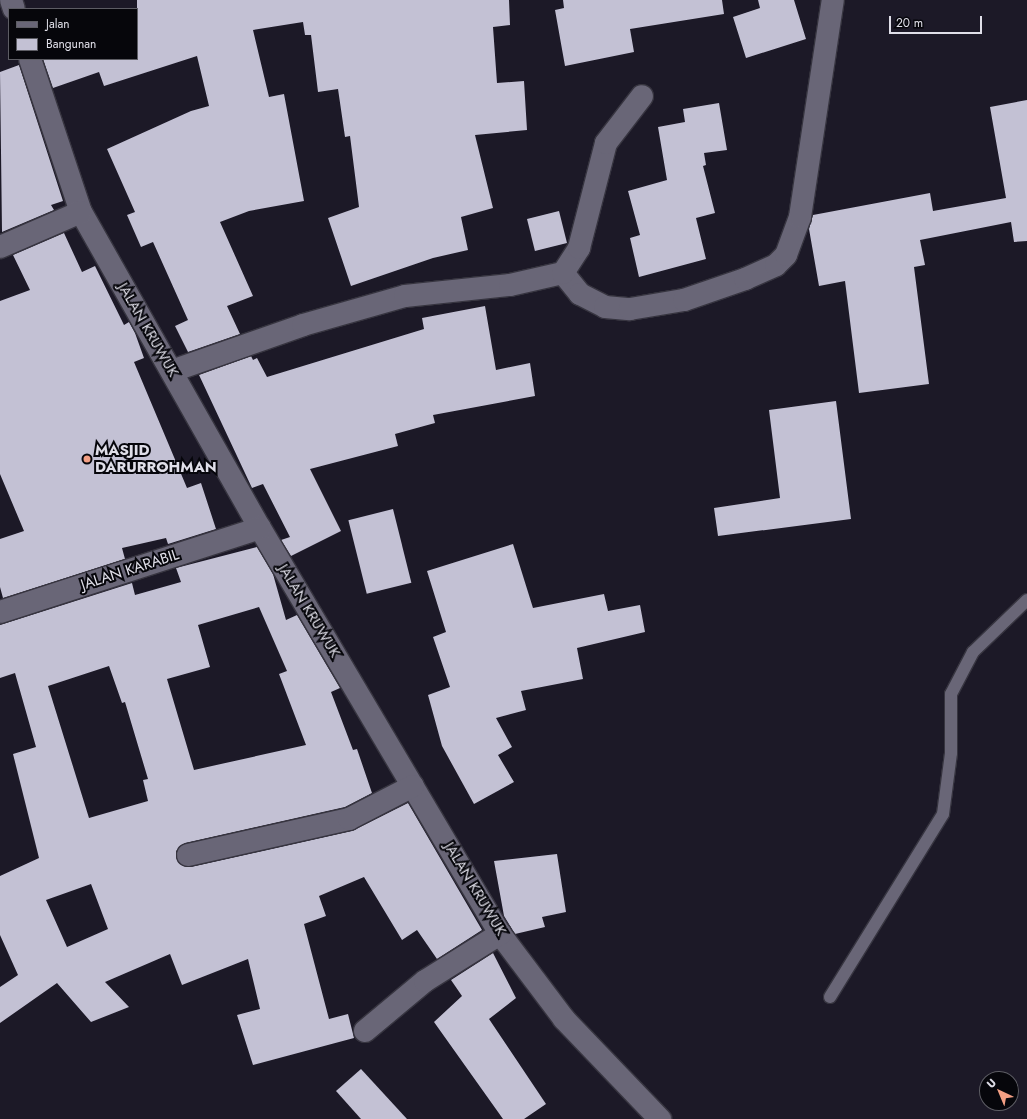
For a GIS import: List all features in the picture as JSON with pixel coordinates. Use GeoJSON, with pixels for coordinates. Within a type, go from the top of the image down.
{"type":"FeatureCollection","features":[{"type":"Feature","properties":{"kind":"street"},"geometry":{"type":"LineString","coordinates":[[563,273],[580,294],[606,307],[630,309],[684,300],[745,279],[776,265],[786,255],[800,218],[833,0]]}},
{"type":"Feature","properties":{"kind":"street","name":"JALAN KRUWUK"},"geometry":{"type":"LineString","coordinates":[[30,60],[81,212],[260,528],[500,934],[564,1019],[660,1119]]}},
{"type":"Feature","properties":{"kind":"street"},"geometry":{"type":"LineString","coordinates":[[172,372],[303,326],[405,296],[510,285],[563,273],[579,248],[606,144],[642,96]]}},
{"type":"Feature","properties":{"kind":"street"},"geometry":{"type":"LineString","coordinates":[[0,247],[81,212]]}},
{"type":"Feature","properties":{"kind":"street","name":"JALAN KARABIL"},"geometry":{"type":"LineString","coordinates":[[0,612],[260,528]]}},
{"type":"Feature","properties":{"kind":"street"},"geometry":{"type":"LineString","coordinates":[[188,855],[349,819],[413,786]]}},
{"type":"Feature","properties":{"kind":"street"},"geometry":{"type":"LineString","coordinates":[[365,1031],[425,980],[500,934]]}},
{"type":"Feature","properties":{"kind":"lane"},"geometry":{"type":"LineString","coordinates":[[830,997],[943,814],[951,753],[951,694],[973,652],[1027,600]]}},
{"type":"Feature","properties":{"kind":"building"},"geometry":{"type":"Polygon","coordinates":[[[137,0],[509,0],[510,25],[493,27],[497,83],[524,81],[527,130],[475,135],[493,208],[461,217],[468,250],[433,258],[351,286],[328,218],[359,207],[350,136],[345,137],[338,89],[318,92],[311,35],[305,35],[303,22],[253,30],[269,97],[284,94],[304,201],[249,211],[220,222],[253,296],[227,306],[240,334],[188,352],[175,326],[188,320],[153,242],[141,247],[127,215],[135,212],[107,149],[191,111],[209,106],[197,56],[104,86],[99,72],[53,88],[43,60],[138,60],[137,0]]]}},
{"type":"Feature","properties":{"kind":"building"},"geometry":{"type":"Polygon","coordinates":[[[563,0],[722,0],[724,14],[630,29],[634,52],[565,66],[555,10],[564,8],[563,0]]]}},
{"type":"Feature","properties":{"kind":"building"},"geometry":{"type":"Polygon","coordinates":[[[758,0],[794,0],[806,39],[746,58],[733,17],[760,8],[758,0]]]}},
{"type":"Feature","properties":{"kind":"building"},"geometry":{"type":"Polygon","coordinates":[[[19,65],[63,201],[51,205],[54,210],[2,232],[0,72],[19,65]]]}},
{"type":"Feature","properties":{"kind":"building"},"geometry":{"type":"Polygon","coordinates":[[[1027,100],[1027,241],[1014,242],[1011,222],[920,240],[925,265],[914,267],[929,384],[859,393],[845,281],[819,286],[809,229],[813,215],[930,193],[933,211],[1006,198],[990,107],[1027,100]]]}},
{"type":"Feature","properties":{"kind":"building"},"geometry":{"type":"Polygon","coordinates":[[[719,103],[727,150],[704,153],[706,165],[703,166],[715,213],[696,218],[706,259],[639,277],[630,238],[640,235],[628,191],[667,180],[658,127],[685,122],[683,109],[719,103]]]}},
{"type":"Feature","properties":{"kind":"building"},"geometry":{"type":"Polygon","coordinates":[[[559,211],[567,243],[535,251],[527,219],[559,211]]]}},
{"type":"Feature","properties":{"kind":"building"},"geometry":{"type":"Polygon","coordinates":[[[64,233],[82,272],[95,266],[124,325],[129,322],[135,333],[144,358],[134,362],[187,488],[201,483],[216,529],[168,544],[166,538],[122,548],[125,559],[3,598],[0,587],[0,539],[24,531],[0,474],[0,301],[30,290],[13,255],[64,233]]]}},
{"type":"Feature","properties":{"kind":"building"},"geometry":{"type":"Polygon","coordinates":[[[485,306],[496,370],[530,363],[535,396],[433,415],[435,423],[395,434],[398,446],[310,469],[341,531],[291,556],[281,540],[290,537],[263,484],[252,488],[199,375],[251,356],[253,360],[257,358],[267,377],[424,329],[422,318],[485,306]]]}},
{"type":"Feature","properties":{"kind":"building"},"geometry":{"type":"Polygon","coordinates":[[[836,401],[851,519],[718,536],[714,508],[780,498],[769,410],[836,401]]]}},
{"type":"Feature","properties":{"kind":"building"},"geometry":{"type":"Polygon","coordinates":[[[393,509],[411,583],[367,594],[348,520],[393,509]]]}},
{"type":"Feature","properties":{"kind":"building"},"geometry":{"type":"Polygon","coordinates":[[[513,544],[533,608],[604,594],[608,611],[640,605],[645,632],[577,648],[583,679],[521,691],[526,710],[496,718],[512,747],[498,755],[514,782],[474,804],[442,746],[428,695],[450,687],[433,637],[446,632],[427,571],[513,544]]]}},
{"type":"Feature","properties":{"kind":"building"},"geometry":{"type":"Polygon","coordinates":[[[257,547],[273,574],[286,620],[297,615],[340,688],[331,692],[353,750],[357,749],[372,793],[345,807],[185,843],[176,851],[179,863],[191,867],[352,831],[408,803],[482,930],[437,959],[417,930],[402,940],[364,877],[319,896],[326,916],[304,924],[329,1019],[348,1014],[354,1038],[253,1065],[237,1015],[260,1009],[248,959],[182,985],[170,954],[105,982],[129,1007],[91,1022],[57,983],[0,1023],[0,987],[18,975],[0,935],[0,876],[39,858],[13,754],[36,747],[15,673],[0,678],[0,625],[132,583],[135,595],[181,582],[176,568],[257,547]],[[259,607],[198,625],[210,667],[167,679],[194,770],[306,745],[279,674],[287,671],[259,607]],[[109,666],[48,686],[89,818],[148,801],[143,780],[148,779],[125,702],[122,703],[109,666]],[[91,884],[46,900],[67,947],[108,929],[91,884]]]}},
{"type":"Feature","properties":{"kind":"building"},"geometry":{"type":"Polygon","coordinates":[[[557,854],[566,912],[542,917],[545,927],[515,934],[504,916],[494,861],[557,854]]]}},
{"type":"Feature","properties":{"kind":"building"},"geometry":{"type":"Polygon","coordinates":[[[493,953],[516,998],[489,1019],[546,1104],[524,1119],[503,1119],[434,1022],[462,996],[451,980],[493,953]]]}},
{"type":"Feature","properties":{"kind":"building"},"geometry":{"type":"Polygon","coordinates":[[[361,1069],[407,1119],[361,1119],[336,1091],[361,1069]]]}},
{"type":"Feature","properties":{"kind":"place","name":"MASJID DARURROHMAN"},"geometry":{"type":"Point","coordinates":[87,459]}}]}
